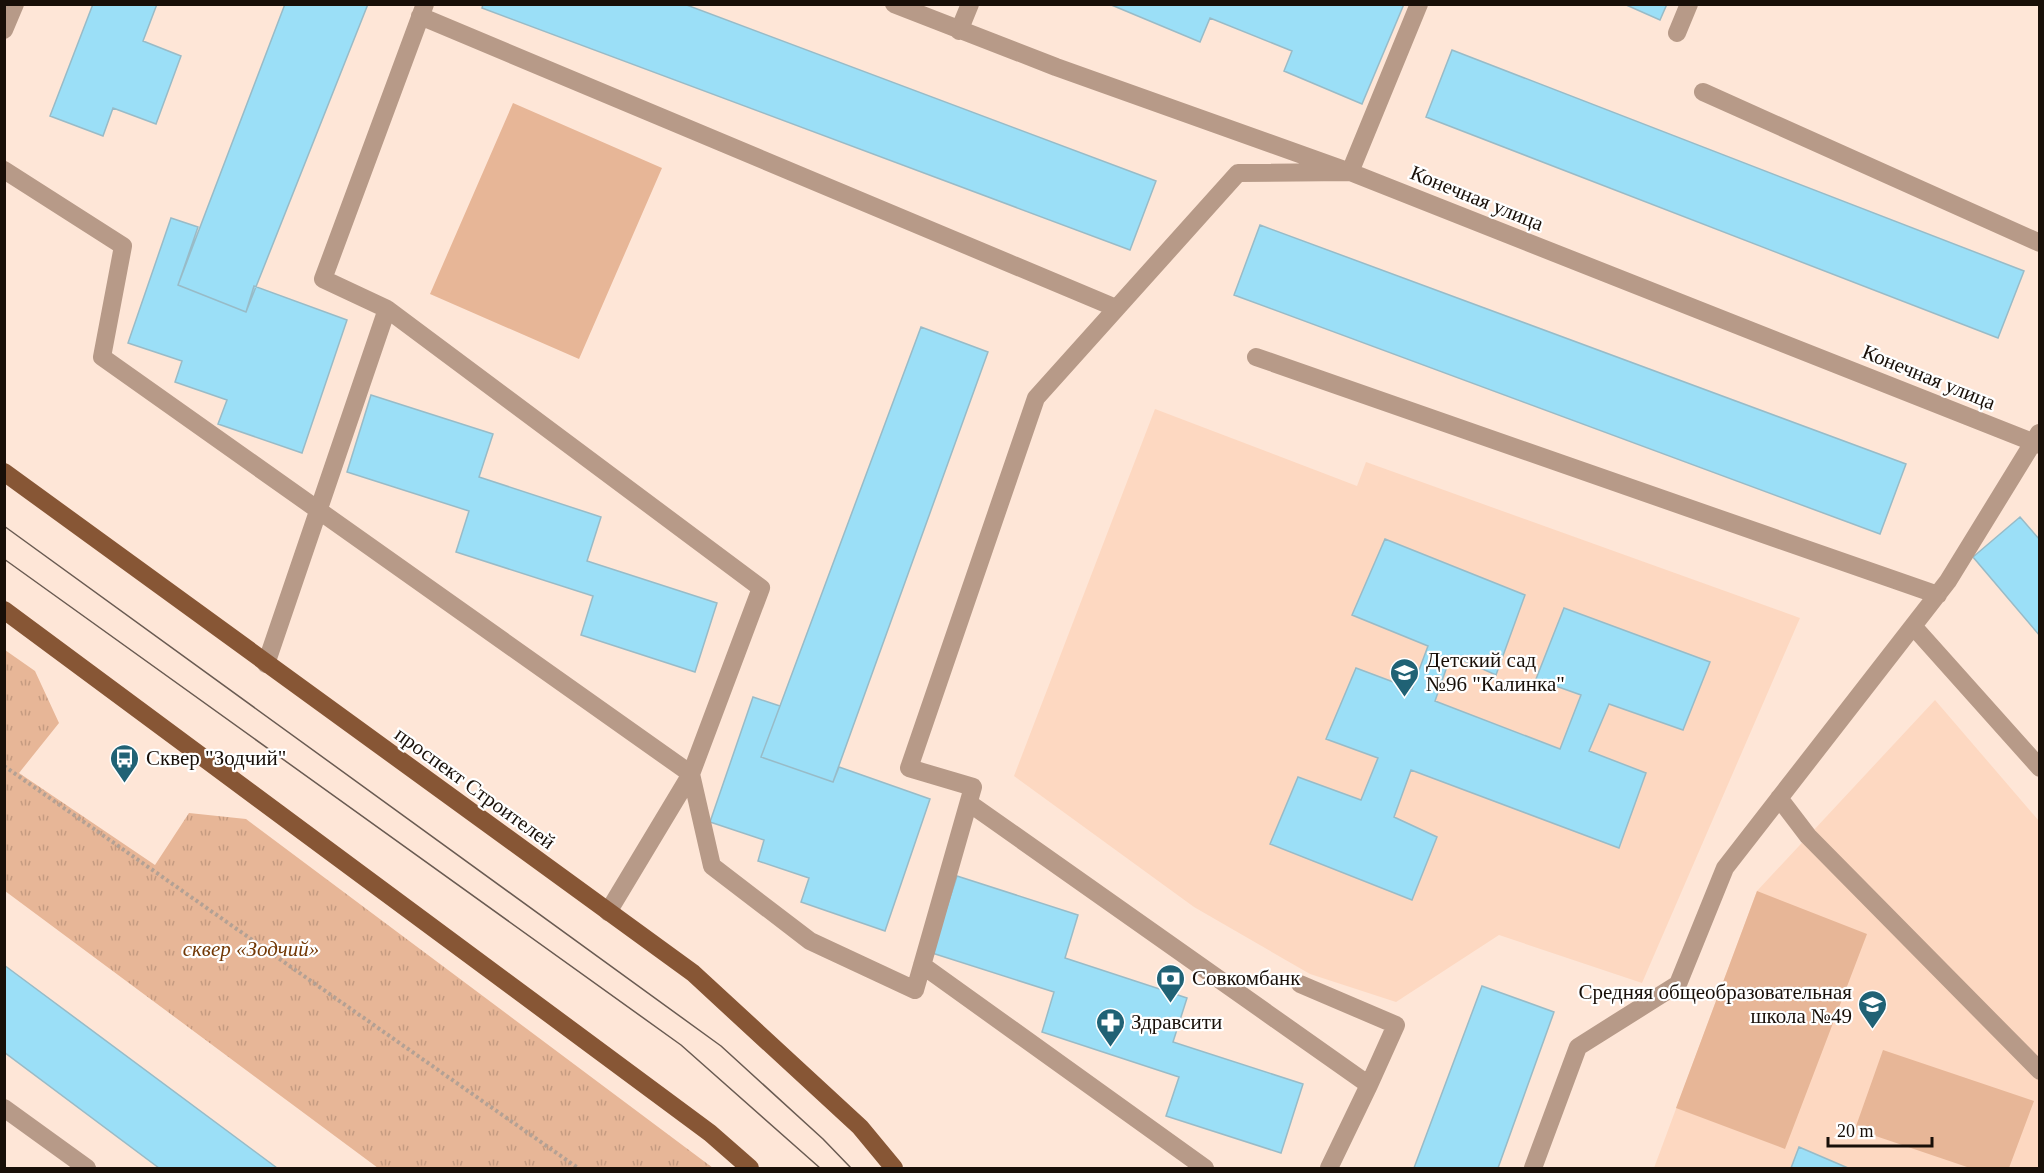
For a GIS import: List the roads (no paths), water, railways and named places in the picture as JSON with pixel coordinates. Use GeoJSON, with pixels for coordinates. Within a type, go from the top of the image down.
{"type":"FeatureCollection","features":[{"type":"Feature","properties":{"kind":"main road","name":"проспект Строителей"},"geometry":{"type":"LineString","coordinates":[[4,472],[693,973],[860,1127],[894,1168]]}},
{"type":"Feature","properties":{"kind":"main road"},"geometry":{"type":"LineString","coordinates":[[4,610],[710,1133],[750,1168]]}},
{"type":"Feature","properties":{"kind":"street"},"geometry":{"type":"LineString","coordinates":[[4,30],[15,4]]}},
{"type":"Feature","properties":{"kind":"street","name":"Конечная улица"},"geometry":{"type":"LineString","coordinates":[[894,4],[959,32],[1350,172],[2037,440]]}},
{"type":"Feature","properties":{"kind":"street"},"geometry":{"type":"LineString","coordinates":[[959,32],[970,4]]}},
{"type":"Feature","properties":{"kind":"street"},"geometry":{"type":"LineString","coordinates":[[4,171],[123,246],[102,357],[691,774],[712,866],[810,941],[915,990],[973,787],[909,768],[1036,398],[1238,173],[1350,172],[1419,4]]}},
{"type":"Feature","properties":{"kind":"street"},"geometry":{"type":"LineString","coordinates":[[1677,33],[1689,4]]}},
{"type":"Feature","properties":{"kind":"street"},"geometry":{"type":"LineString","coordinates":[[608,912],[691,774],[761,588],[387,309],[322,279],[422,10],[1116,308]]}},
{"type":"Feature","properties":{"kind":"street"},"geometry":{"type":"LineString","coordinates":[[1703,92],[2040,243]]}},
{"type":"Feature","properties":{"kind":"street"},"geometry":{"type":"LineString","coordinates":[[266,664],[387,309]]}},
{"type":"Feature","properties":{"kind":"street"},"geometry":{"type":"LineString","coordinates":[[1256,357],[1938,595]]}},
{"type":"Feature","properties":{"kind":"street"},"geometry":{"type":"LineString","coordinates":[[1533,1168],[1578,1047],[1678,984],[1725,868],[1938,595],[2037,440]]}},
{"type":"Feature","properties":{"kind":"street"},"geometry":{"type":"LineString","coordinates":[[1913,626],[2040,768]]}},
{"type":"Feature","properties":{"kind":"street"},"geometry":{"type":"LineString","coordinates":[[1779,798],[1808,836],[2040,1071]]}},
{"type":"Feature","properties":{"kind":"street"},"geometry":{"type":"LineString","coordinates":[[969,803],[1369,1085]]}},
{"type":"Feature","properties":{"kind":"street"},"geometry":{"type":"LineString","coordinates":[[922,965],[1205,1168]]}},
{"type":"Feature","properties":{"kind":"street"},"geometry":{"type":"LineString","coordinates":[[1300,984],[1396,1025],[1329,1168]]}},
{"type":"Feature","properties":{"kind":"street"},"geometry":{"type":"LineString","coordinates":[[4,1108],[87,1168]]}},
{"type":"Feature","properties":{"kind":"tram line"},"geometry":{"type":"LineString","coordinates":[[4,526],[721,1046],[823,1139],[851,1168]]}},
{"type":"Feature","properties":{"kind":"tram line"},"geometry":{"type":"LineString","coordinates":[[4,559],[681,1045],[820,1168]]}},
{"type":"Feature","properties":{"kind":"place","name":"Детский сад №96 \"Калинка\""},"geometry":{"type":"Point","coordinates":[1405,698]}},
{"type":"Feature","properties":{"kind":"place","name":"Сквер \"Зодчий\""},"geometry":{"type":"Point","coordinates":[125,784]}},
{"type":"Feature","properties":{"kind":"place","name":"Совкомбанк"},"geometry":{"type":"Point","coordinates":[1171,1004]}},
{"type":"Feature","properties":{"kind":"place","name":"Средняя общеобразовательная школа №49"},"geometry":{"type":"Point","coordinates":[1873,1030]}},
{"type":"Feature","properties":{"kind":"place","name":"Здравсити"},"geometry":{"type":"Point","coordinates":[1110,1048]}},
{"type":"Feature","properties":{"kind":"park label","name":"сквер «Зодчий»"},"geometry":{"type":"Point","coordinates":[251,949]}}]}
